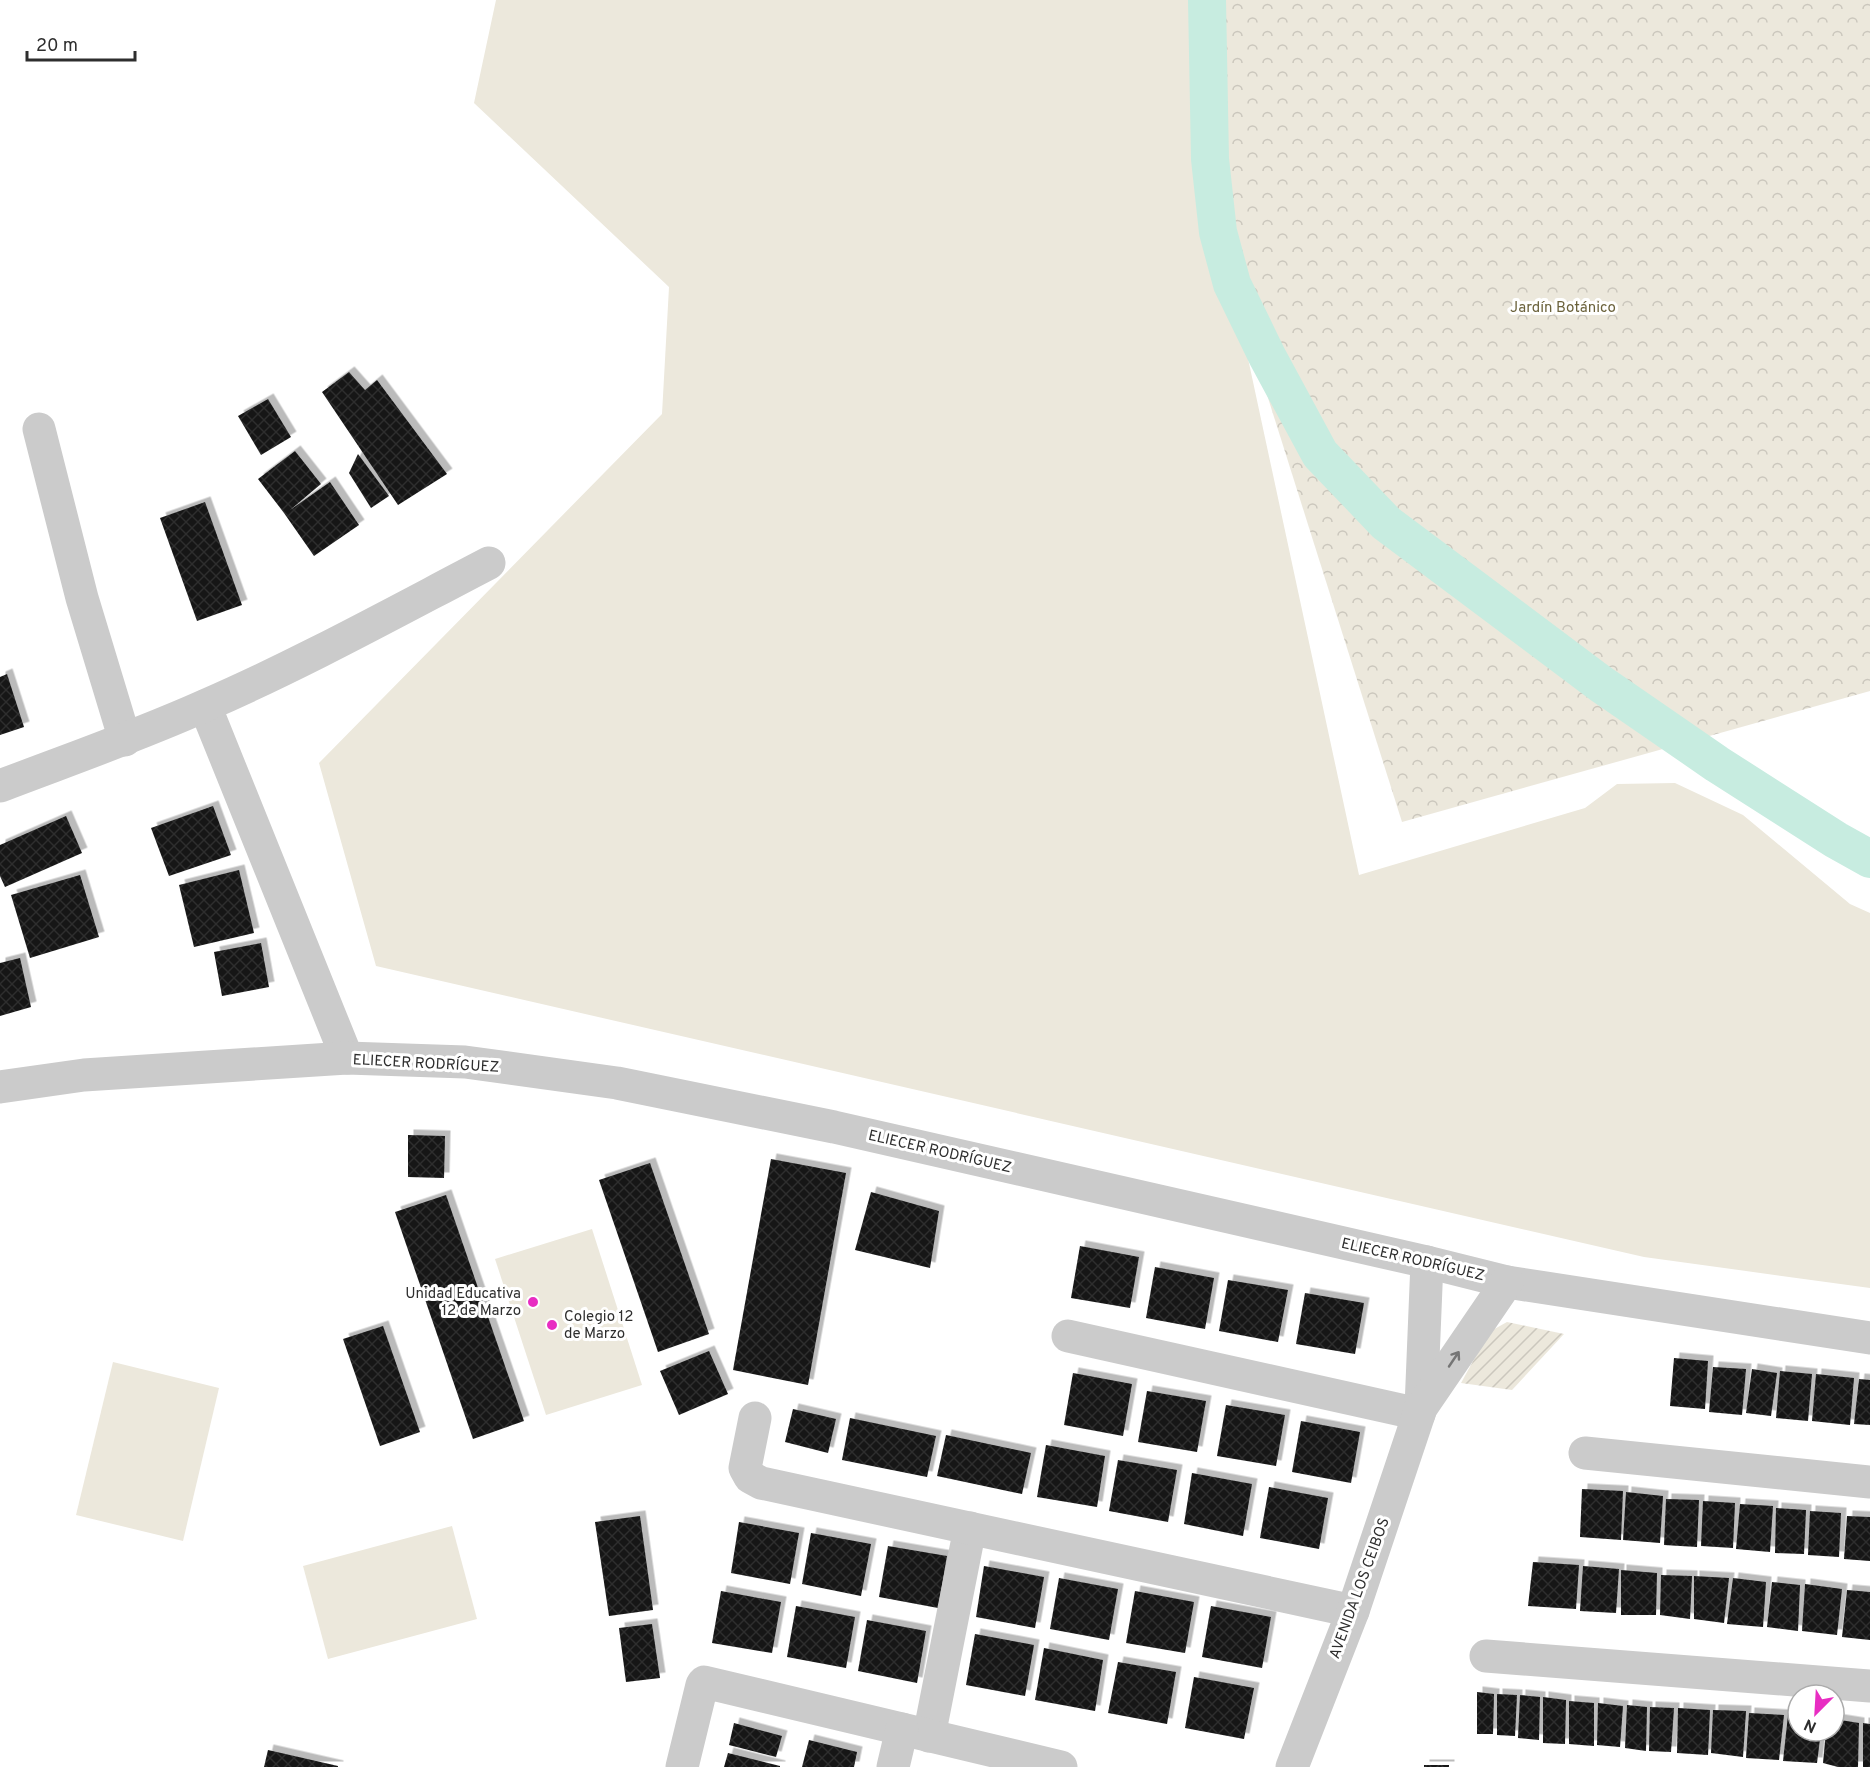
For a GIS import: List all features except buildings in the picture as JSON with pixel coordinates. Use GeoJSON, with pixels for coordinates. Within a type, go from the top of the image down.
{"type":"FeatureCollection","features":[{"type":"Feature","properties":{"kind":"street"},"geometry":{"type":"LineString","coordinates":[[39,429],[82,598],[125,740]]}},
{"type":"Feature","properties":{"kind":"street"},"geometry":{"type":"LineString","coordinates":[[0,786],[125,740],[205,706],[319,651],[489,563]]}},
{"type":"Feature","properties":{"kind":"street"},"geometry":{"type":"LineString","coordinates":[[205,706],[347,1058]]}},
{"type":"Feature","properties":{"kind":"street","name":"ELIECER RODRÍGUEZ"},"geometry":{"type":"LineString","coordinates":[[0,1087],[84,1075],[347,1058],[465,1062],[617,1083],[834,1127],[1507,1282],[1870,1338]]}},
{"type":"Feature","properties":{"kind":"street"},"geometry":{"type":"LineString","coordinates":[[1420,1411],[1427,1262]]}},
{"type":"Feature","properties":{"kind":"street"},"geometry":{"type":"LineString","coordinates":[[1420,1411],[1507,1282]]}},
{"type":"Feature","properties":{"kind":"street"},"geometry":{"type":"LineString","coordinates":[[1068,1336],[1420,1411]]}},
{"type":"Feature","properties":{"kind":"street","name":"AVENIDA LOS CEIBOS"},"geometry":{"type":"LineString","coordinates":[[1292,1767],[1353,1611],[1420,1411]]}},
{"type":"Feature","properties":{"kind":"street"},"geometry":{"type":"LineString","coordinates":[[754,1418],[745,1468],[754,1481],[1353,1611]]}},
{"type":"Feature","properties":{"kind":"street"},"geometry":{"type":"LineString","coordinates":[[1585,1453],[1870,1482]]}},
{"type":"Feature","properties":{"kind":"street"},"geometry":{"type":"LineString","coordinates":[[893,1767],[915,1733],[970,1528]]}},
{"type":"Feature","properties":{"kind":"street"},"geometry":{"type":"LineString","coordinates":[[1486,1656],[1870,1686]]}},
{"type":"Feature","properties":{"kind":"street"},"geometry":{"type":"LineString","coordinates":[[682,1767],[704,1682],[1061,1767]]}},
{"type":"Feature","properties":{"kind":"green space"},"geometry":{"type":"Polygon","coordinates":[[[496,0],[1207,0],[1206,32],[1218,232],[1232,284],[1359,875],[1585,808],[1617,784],[1675,783],[1743,815],[1850,904],[1870,913],[1870,1288],[1644,1257],[376,966],[319,763],[662,414],[669,287],[474,103],[496,0]]]}},
{"type":"Feature","properties":{"kind":"green space","name":"Jardín Botánico"},"geometry":{"type":"Polygon","coordinates":[[[1207,0],[1870,0],[1870,691],[1402,822],[1232,284],[1218,232],[1210,159],[1207,0]]]}},
{"type":"Feature","properties":{"kind":"green space","name":"Colegio 12 de Marzo"},"geometry":{"type":"Polygon","coordinates":[[[592,1229],[642,1385],[546,1415],[495,1259],[592,1229]]]}},
{"type":"Feature","properties":{"kind":"green space"},"geometry":{"type":"Polygon","coordinates":[[[1507,1322],[1564,1334],[1512,1390],[1461,1383],[1489,1332],[1507,1322]]]}},
{"type":"Feature","properties":{"kind":"green space"},"geometry":{"type":"Polygon","coordinates":[[[113,1362],[219,1388],[183,1541],[76,1515],[113,1362]]]}},
{"type":"Feature","properties":{"kind":"green space"},"geometry":{"type":"Polygon","coordinates":[[[452,1526],[477,1619],[328,1659],[303,1566],[452,1526]]]}},
{"type":"Feature","properties":{"kind":"waterway"},"geometry":{"type":"LineString","coordinates":[[1207,0],[1210,159],[1218,232],[1232,284],[1267,356],[1320,454],[1386,523],[1601,684],[1717,764],[1870,859]]}},
{"type":"Feature","properties":{"kind":"place","name":"Unidad Educativa 12 de Marzo"},"geometry":{"type":"Point","coordinates":[533,1302]}},
{"type":"Feature","properties":{"kind":"place","name":"Colegio 12 de Marzo"},"geometry":{"type":"Point","coordinates":[552,1325]}}]}
